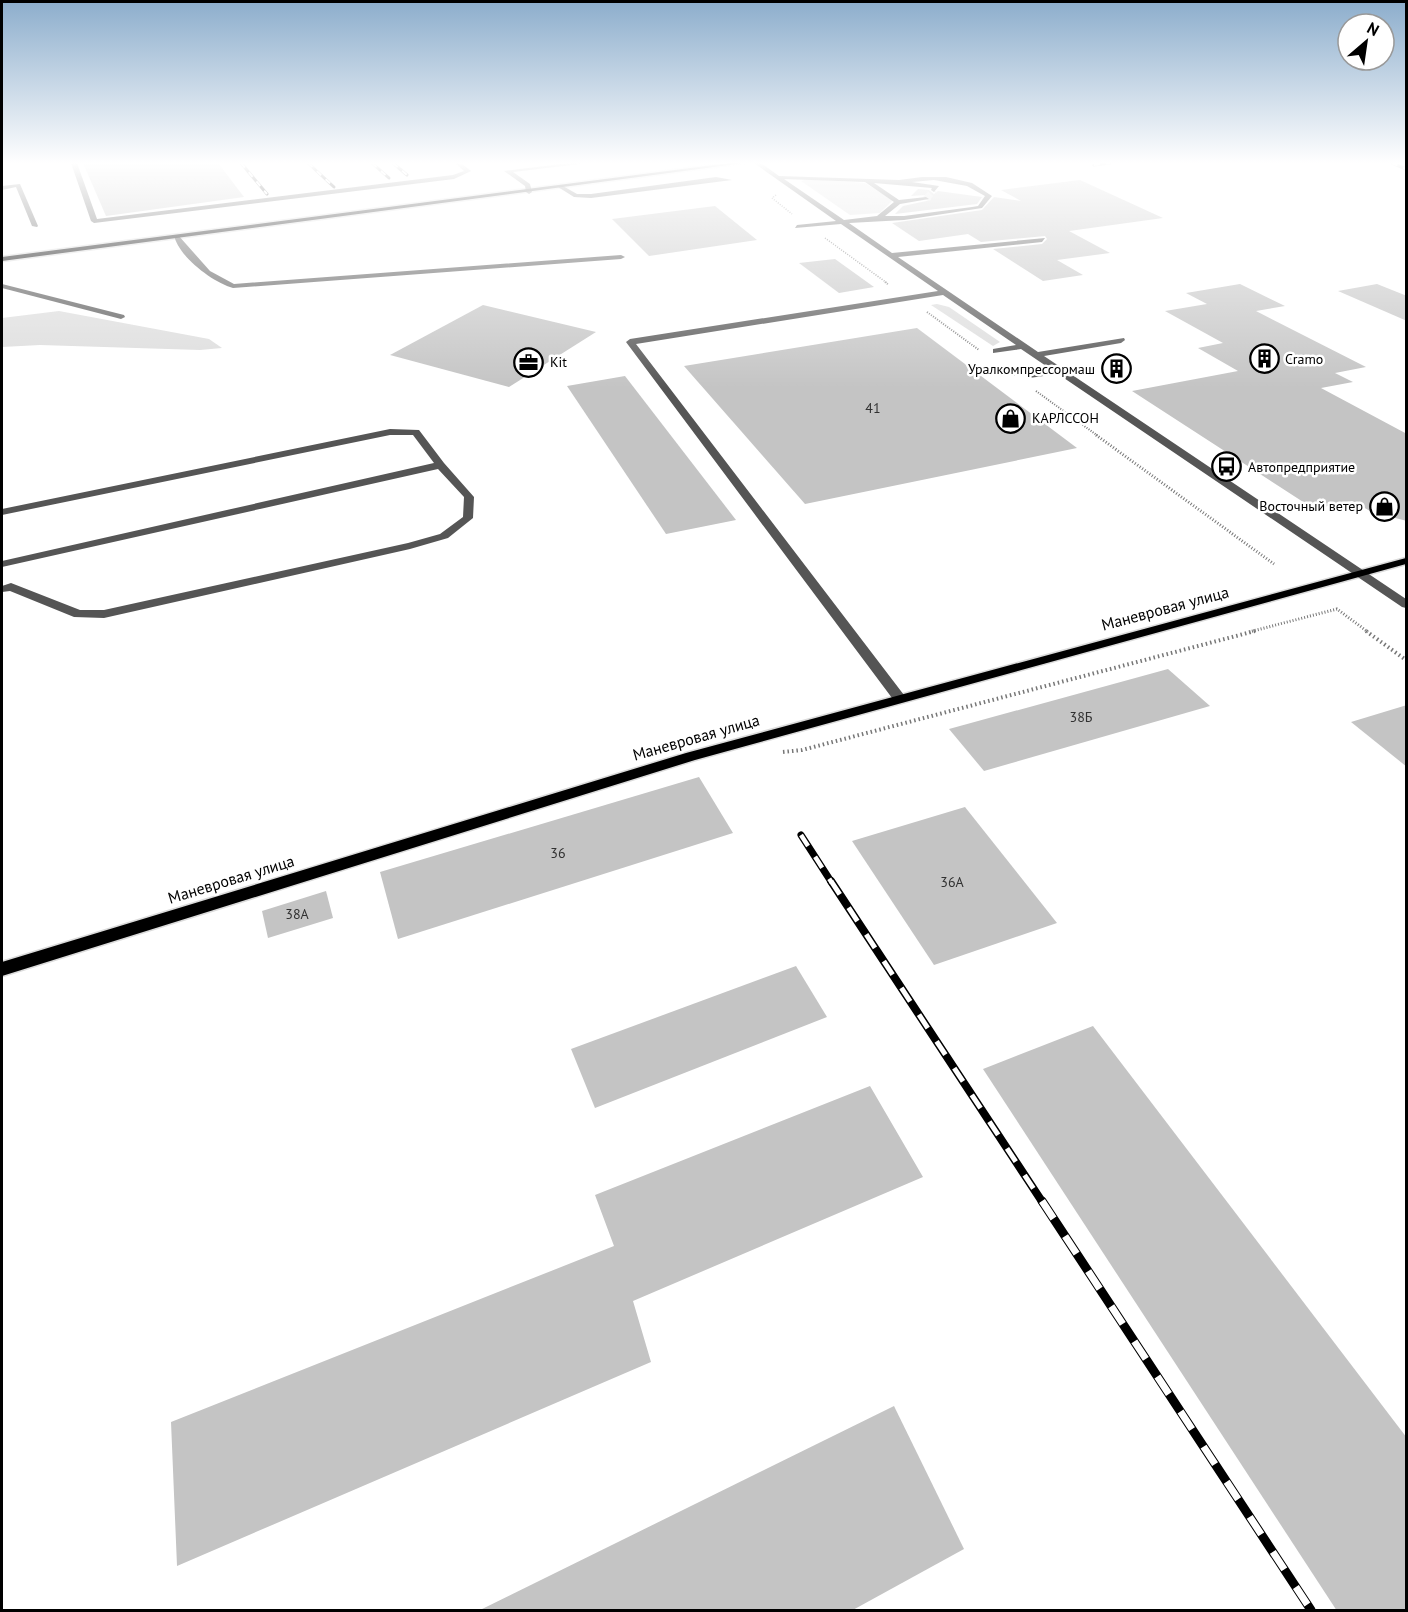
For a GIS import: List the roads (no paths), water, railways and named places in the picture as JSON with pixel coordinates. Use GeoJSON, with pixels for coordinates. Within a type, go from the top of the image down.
{"type":"FeatureCollection","features":[{"type":"Feature","properties":{"kind":"main road"},"geometry":{"type":"LineString","coordinates":[[2,259],[159,238]]}},
{"type":"Feature","properties":{"kind":"main road","name":"Маневровая улица"},"geometry":{"type":"LineString","coordinates":[[2,969],[691,756],[1407,561]]}},
{"type":"Feature","properties":{"kind":"street"},"geometry":{"type":"LineString","coordinates":[[178,238],[196,262],[216,282],[233,286],[621,257]]}},
{"type":"Feature","properties":{"kind":"street"},"geometry":{"type":"LineString","coordinates":[[867,238],[1036,355],[1407,604]]}},
{"type":"Feature","properties":{"kind":"street"},"geometry":{"type":"LineString","coordinates":[[892,255],[1042,240]]}},
{"type":"Feature","properties":{"kind":"street"},"geometry":{"type":"LineString","coordinates":[[2,286],[121,317]]}},
{"type":"Feature","properties":{"kind":"street"},"geometry":{"type":"LineString","coordinates":[[900,699],[630,342],[946,292]]}},
{"type":"Feature","properties":{"kind":"street"},"geometry":{"type":"LineString","coordinates":[[1036,355],[1121,340]]}},
{"type":"Feature","properties":{"kind":"street"},"geometry":{"type":"LineString","coordinates":[[996,351],[1023,346]]}},
{"type":"Feature","properties":{"kind":"street"},"geometry":{"type":"LineString","coordinates":[[1032,376],[1060,370]]}},
{"type":"Feature","properties":{"kind":"street"},"geometry":{"type":"LineString","coordinates":[[2,512],[390,432],[416,432],[440,465],[469,496],[468,518],[444,536],[410,546],[104,614],[78,614],[11,587],[2,589]]}},
{"type":"Feature","properties":{"kind":"street"},"geometry":{"type":"LineString","coordinates":[[2,564],[440,465]]}},
{"type":"Feature","properties":{"kind":"railway"},"geometry":{"type":"LineString","coordinates":[[801,835],[832,883]]}},
{"type":"Feature","properties":{"kind":"railway"},"geometry":{"type":"LineString","coordinates":[[831,881],[1043,1203]]}},
{"type":"Feature","properties":{"kind":"railway"},"geometry":{"type":"LineString","coordinates":[[1042,1201],[1311,1610]]}},
{"type":"Feature","properties":{"kind":"place","name":"Cramo"},"geometry":{"type":"Point","coordinates":[1264,359]}},
{"type":"Feature","properties":{"kind":"place","name":"Kit"},"geometry":{"type":"Point","coordinates":[529,362]}},
{"type":"Feature","properties":{"kind":"place","name":"Уралкомпрессормаш"},"geometry":{"type":"Point","coordinates":[1116,369]}},
{"type":"Feature","properties":{"kind":"place","name":"КАРЛССОН"},"geometry":{"type":"Point","coordinates":[1011,418]}},
{"type":"Feature","properties":{"kind":"place","name":"Автопредприятие"},"geometry":{"type":"Point","coordinates":[1227,467]}},
{"type":"Feature","properties":{"kind":"place","name":"Восточный ветер"},"geometry":{"type":"Point","coordinates":[1384,506]}}]}
